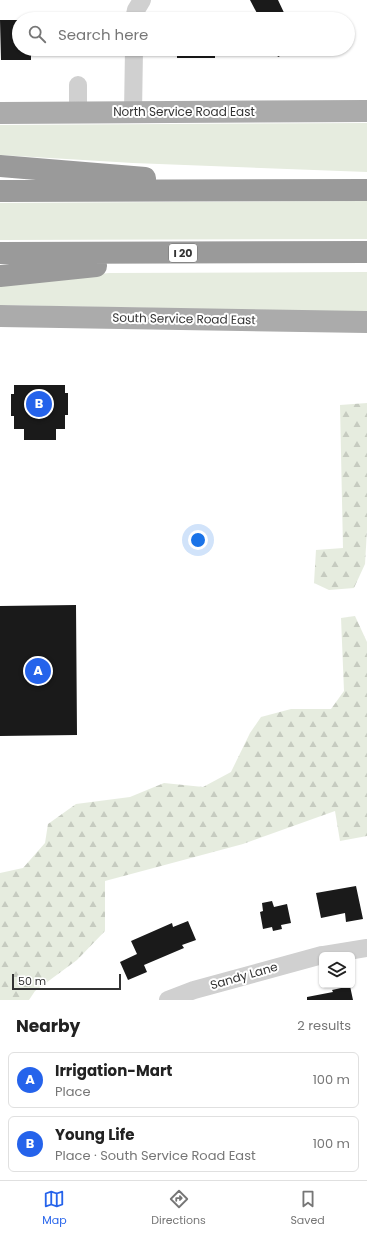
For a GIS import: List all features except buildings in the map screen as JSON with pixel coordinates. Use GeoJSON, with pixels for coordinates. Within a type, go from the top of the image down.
{"type":"FeatureCollection","features":[{"type":"Feature","properties":{"kind":"highway"},"geometry":{"type":"LineString","coordinates":[[0,166],[296,190]]}},
{"type":"Feature","properties":{"kind":"highway"},"geometry":{"type":"LineString","coordinates":[[0,191],[367,190]]}},
{"type":"Feature","properties":{"kind":"highway"},"geometry":{"type":"LineString","coordinates":[[0,276],[232,252]]}},
{"type":"Feature","properties":{"kind":"highway","name":"I 20"},"geometry":{"type":"LineString","coordinates":[[0,254],[367,252]]}},
{"type":"Feature","properties":{"kind":"main road","name":"North Service Road East"},"geometry":{"type":"LineString","coordinates":[[0,113],[367,111]]}},
{"type":"Feature","properties":{"kind":"main road","name":"South Service Road East"},"geometry":{"type":"LineString","coordinates":[[0,316],[367,322]]}},
{"type":"Feature","properties":{"kind":"street"},"geometry":{"type":"LineString","coordinates":[[136,12],[142,0]]}},
{"type":"Feature","properties":{"kind":"street"},"geometry":{"type":"LineString","coordinates":[[133,113],[134,56]]}},
{"type":"Feature","properties":{"kind":"street"},"geometry":{"type":"LineString","coordinates":[[78,86],[78,113]]}},
{"type":"Feature","properties":{"kind":"street","name":"Sandy Lane"},"geometry":{"type":"LineString","coordinates":[[342,952],[367,948]]}},
{"type":"Feature","properties":{"kind":"street","name":"Sandy Lane"},"geometry":{"type":"LineString","coordinates":[[168,1000],[215,984],[319,956]]}},
{"type":"Feature","properties":{"kind":"green space"},"geometry":{"type":"Polygon","coordinates":[[[367,123],[367,172],[133,163],[0,155],[0,125],[367,123]]]}},
{"type":"Feature","properties":{"kind":"green space"},"geometry":{"type":"Polygon","coordinates":[[[367,201],[367,239],[0,240],[0,203],[367,201]]]}},
{"type":"Feature","properties":{"kind":"green space"},"geometry":{"type":"Polygon","coordinates":[[[367,272],[367,312],[0,305],[0,285],[109,273],[367,272]]]}},
{"type":"Feature","properties":{"kind":"green space"},"geometry":{"type":"Polygon","coordinates":[[[367,403],[367,530],[365,564],[354,588],[329,590],[314,583],[316,550],[343,548],[340,405],[367,403]]]}},
{"type":"Feature","properties":{"kind":"green space"},"geometry":{"type":"Polygon","coordinates":[[[355,616],[367,642],[367,836],[340,841],[335,811],[243,844],[105,881],[105,931],[77,960],[35,991],[29,1000],[0,1000],[0,873],[23,868],[45,843],[48,824],[76,804],[130,797],[164,783],[203,787],[231,772],[250,733],[261,717],[291,709],[331,709],[344,691],[341,618],[355,616]]]}},
{"type":"Feature","properties":{"kind":"place","name":"Young Life"},"geometry":{"type":"Point","coordinates":[39,404]}},
{"type":"Feature","properties":{"kind":"place","name":"Irrigation-Mart"},"geometry":{"type":"Point","coordinates":[38,671]}}]}
